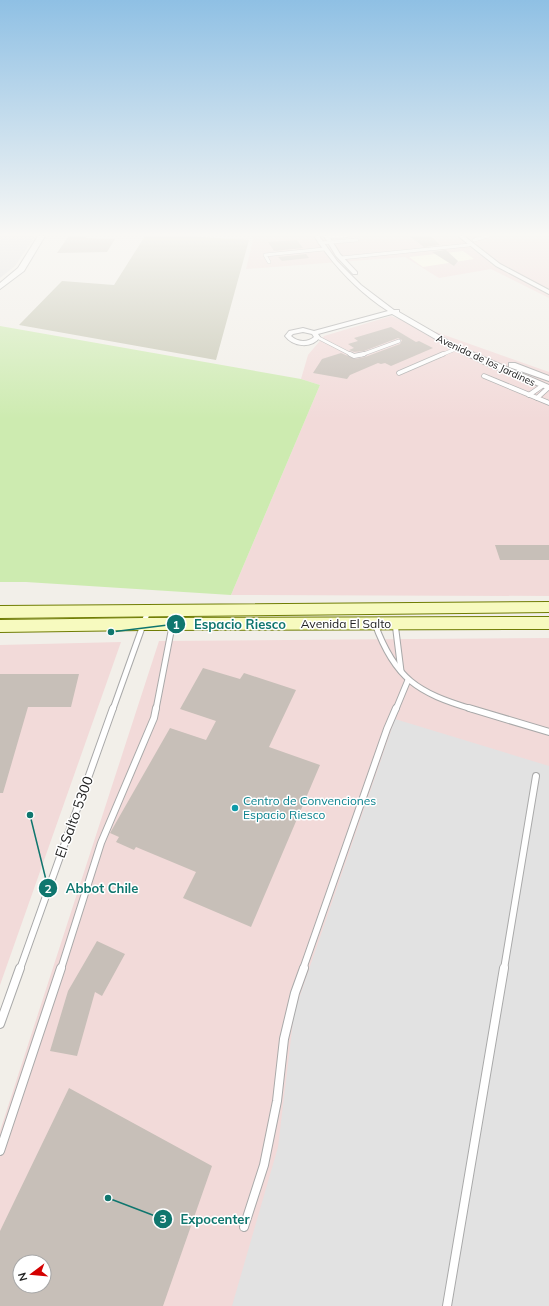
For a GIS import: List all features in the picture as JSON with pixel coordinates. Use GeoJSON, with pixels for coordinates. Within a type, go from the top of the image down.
{"type":"FeatureCollection","features":[{"type":"Feature","properties":{"kind":"main road","name":"Avenida El Salto"},"geometry":{"type":"LineString","coordinates":[[0,612],[174,618],[549,607]]}},
{"type":"Feature","properties":{"kind":"main road","name":"Avenida El Salto"},"geometry":{"type":"LineString","coordinates":[[0,626],[146,618]]}},
{"type":"Feature","properties":{"kind":"main road","name":"Avenida El Salto"},"geometry":{"type":"LineString","coordinates":[[174,618],[375,624],[549,623]]}},
{"type":"Feature","properties":{"kind":"street","name":"Avenida de los Jardines"},"geometry":{"type":"LineString","coordinates":[[374,297],[394,312],[460,343],[545,386]]}},
{"type":"Feature","properties":{"kind":"street"},"geometry":{"type":"LineString","coordinates":[[316,335],[404,309],[395,304]]}},
{"type":"Feature","properties":{"kind":"street","name":"Avenida de los Jardines"},"geometry":{"type":"LineString","coordinates":[[507,363],[547,379]]}},
{"type":"Feature","properties":{"kind":"street"},"geometry":{"type":"LineString","coordinates":[[545,386],[547,379]]}},
{"type":"Feature","properties":{"kind":"lane"},"geometry":{"type":"LineString","coordinates":[[316,335],[354,356],[362,355],[399,340]]}},
{"type":"Feature","properties":{"kind":"lane"},"geometry":{"type":"LineString","coordinates":[[400,373],[460,343]]}},
{"type":"Feature","properties":{"kind":"lane"},"geometry":{"type":"LineString","coordinates":[[484,376],[549,403]]}},
{"type":"Feature","properties":{"kind":"lane"},"geometry":{"type":"LineString","coordinates":[[530,395],[545,386]]}},
{"type":"Feature","properties":{"kind":"lane"},"geometry":{"type":"LineString","coordinates":[[537,398],[545,386]]}},
{"type":"Feature","properties":{"kind":"lane","name":"El Salto 5300"},"geometry":{"type":"LineString","coordinates":[[0,1024],[146,618]]}},
{"type":"Feature","properties":{"kind":"lane"},"geometry":{"type":"LineString","coordinates":[[0,1151],[35,1049],[101,842],[154,718],[174,618]]}},
{"type":"Feature","properties":{"kind":"lane"},"geometry":{"type":"LineString","coordinates":[[395,623],[398,656],[402,673]]}},
{"type":"Feature","properties":{"kind":"lane"},"geometry":{"type":"LineString","coordinates":[[375,624],[389,658],[408,680],[433,696],[549,732]]}},
{"type":"Feature","properties":{"kind":"lane"},"geometry":{"type":"LineString","coordinates":[[244,1227],[264,1165],[277,1102],[284,1039],[296,993],[387,729],[408,680]]}},
{"type":"Feature","properties":{"kind":"lane"},"geometry":{"type":"LineString","coordinates":[[447,1306],[536,776]]}},
{"type":"Feature","properties":{"kind":"shaded area"},"geometry":{"type":"Polygon","coordinates":[[[46,297],[233,297],[216,360],[19,325],[46,297]]]}},
{"type":"Feature","properties":{"kind":"shaded area"},"geometry":{"type":"Polygon","coordinates":[[[391,316],[549,372],[549,596],[231,595],[320,385],[301,379],[308,355],[324,336],[391,316]]]}},
{"type":"Feature","properties":{"kind":"shaded area"},"geometry":{"type":"Polygon","coordinates":[[[549,638],[549,1306],[0,1306],[0,1131],[159,641],[549,638]]]}},
{"type":"Feature","properties":{"kind":"shaded area"},"geometry":{"type":"Polygon","coordinates":[[[121,642],[0,985],[0,645],[121,642]]]}},
{"type":"Feature","properties":{"kind":"shaded area"},"geometry":{"type":"Polygon","coordinates":[[[395,719],[549,766],[549,1306],[232,1306],[278,1147],[294,1013],[395,719]]]}},
{"type":"Feature","properties":{"kind":"green space"},"geometry":{"type":"Polygon","coordinates":[[[0,326],[301,379],[320,385],[231,595],[26,582],[0,582],[0,326]]]}},
{"type":"Feature","properties":{"kind":"building"},"geometry":{"type":"Polygon","coordinates":[[[391,327],[416,342],[419,341],[433,348],[391,366],[385,363],[378,363],[350,375],[347,379],[313,373],[322,359],[341,353],[355,359],[365,357],[400,344],[402,340],[398,338],[364,351],[354,352],[349,350],[354,348],[348,344],[358,341],[354,338],[391,327]]]}},
{"type":"Feature","properties":{"kind":"building"},"geometry":{"type":"Polygon","coordinates":[[[495,545],[549,545],[549,560],[500,560],[495,545]]]}},
{"type":"Feature","properties":{"kind":"building","name":"Centro de Convenciones Espacio Riesco"},"geometry":{"type":"Polygon","coordinates":[[[203,668],[240,679],[244,673],[296,690],[269,747],[320,765],[251,927],[183,898],[196,872],[136,847],[134,850],[116,842],[119,837],[110,833],[170,728],[206,740],[216,721],[180,709],[203,668]]]}},
{"type":"Feature","properties":{"kind":"building"},"geometry":{"type":"Polygon","coordinates":[[[0,674],[79,674],[71,707],[28,707],[3,793],[0,793],[0,674]]]}},
{"type":"Feature","properties":{"kind":"building"},"geometry":{"type":"Polygon","coordinates":[[[97,941],[125,954],[102,996],[95,992],[77,1056],[50,1051],[68,991],[97,941]]]}},
{"type":"Feature","properties":{"kind":"building"},"geometry":{"type":"Polygon","coordinates":[[[69,1088],[212,1166],[163,1306],[0,1306],[0,1231],[69,1088]]]}},
{"type":"Feature","properties":{"kind":"place","name":"Espacio Riesco"},"geometry":{"type":"Point","coordinates":[111,632]}},
{"type":"Feature","properties":{"kind":"place","name":"Centro de Convenciones Espacio Riesco"},"geometry":{"type":"Point","coordinates":[235,808]}},
{"type":"Feature","properties":{"kind":"place","name":"Abbot Chile"},"geometry":{"type":"Point","coordinates":[30,815]}},
{"type":"Feature","properties":{"kind":"place","name":"Expocenter"},"geometry":{"type":"Point","coordinates":[108,1198]}}]}
